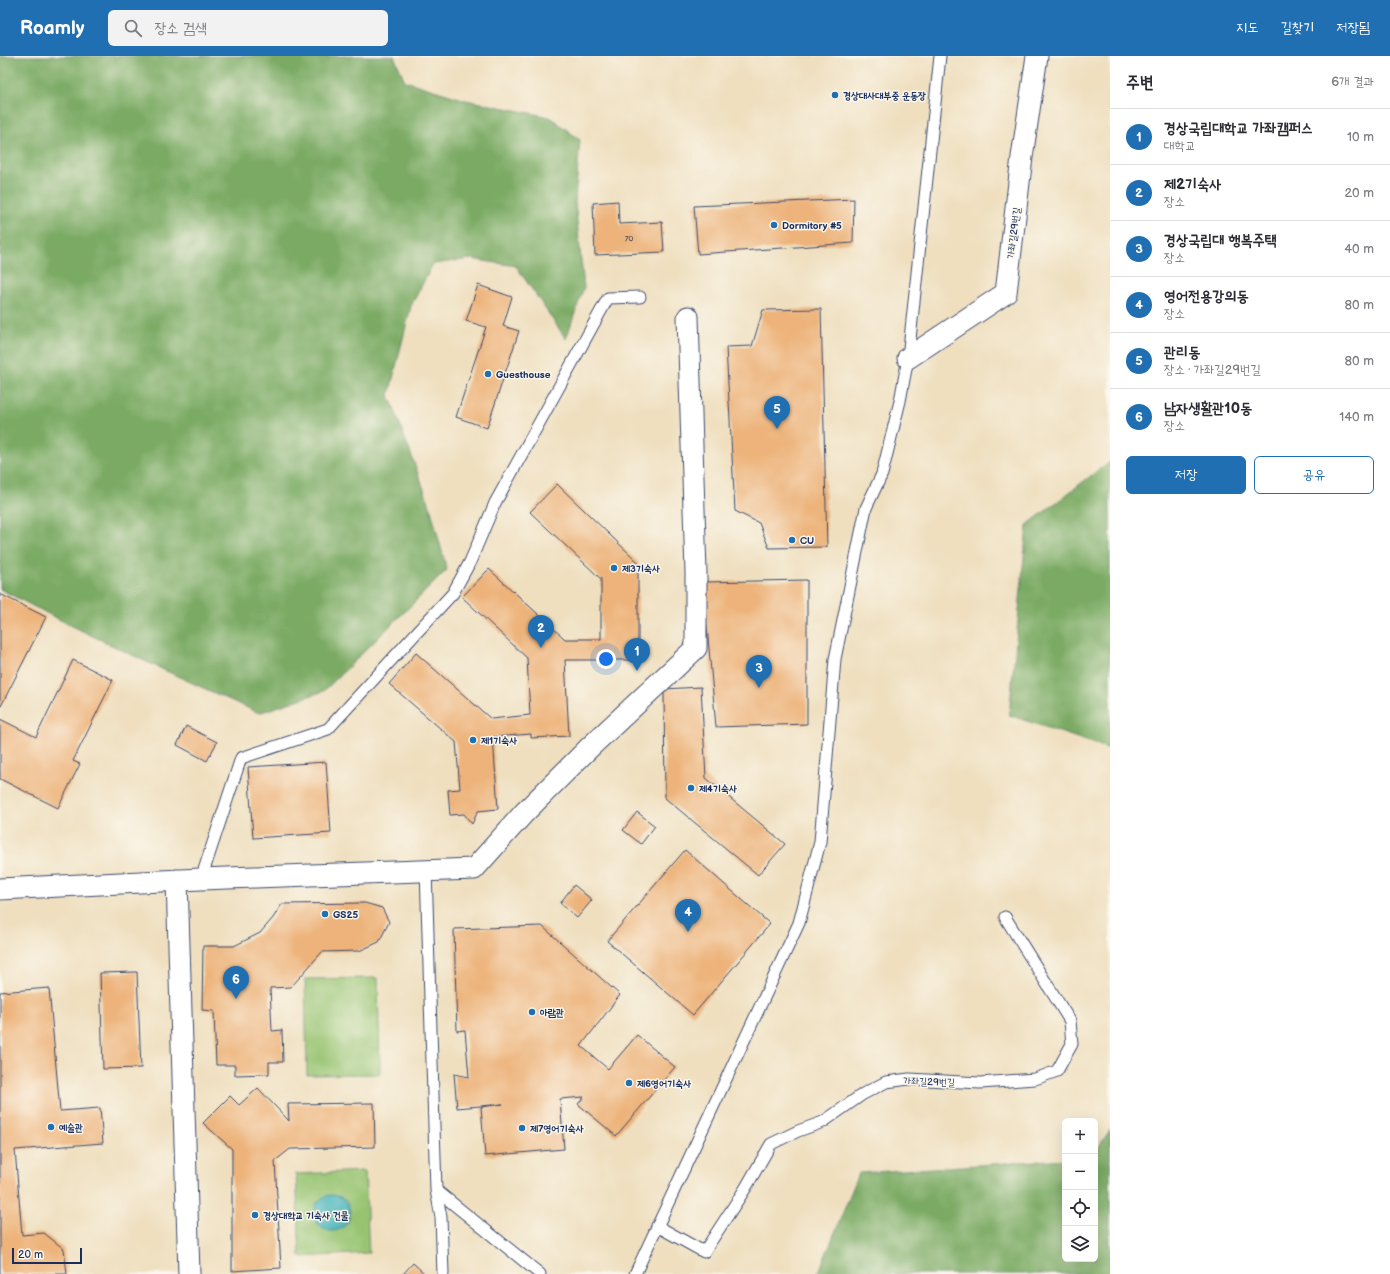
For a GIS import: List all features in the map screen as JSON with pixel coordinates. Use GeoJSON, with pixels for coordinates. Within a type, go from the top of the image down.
{"type":"FeatureCollection","features":[{"type":"Feature","properties":{"kind":"street","name":"가좌길29번길"},"geometry":{"type":"LineString","coordinates":[[908,358],[1006,293],[1022,157],[1037,56]]}},
{"type":"Feature","properties":{"kind":"street"},"geometry":{"type":"LineString","coordinates":[[0,889],[177,880],[474,869],[529,808],[590,747],[696,648],[696,573],[688,317]]}},
{"type":"Feature","properties":{"kind":"street"},"geometry":{"type":"LineString","coordinates":[[177,880],[189,1274]]}},
{"type":"Feature","properties":{"kind":"lane"},"geometry":{"type":"LineString","coordinates":[[635,1274],[799,923],[820,842],[835,659],[866,508],[882,474],[900,401],[908,358],[940,56]]}},
{"type":"Feature","properties":{"kind":"lane"},"geometry":{"type":"LineString","coordinates":[[201,879],[241,758],[328,729],[453,593],[470,562],[494,503],[608,298],[640,297]]}},
{"type":"Feature","properties":{"kind":"lane"},"geometry":{"type":"LineString","coordinates":[[426,870],[436,1190],[441,1217],[443,1274]]}},
{"type":"Feature","properties":{"kind":"lane","name":"가좌길29번길"},"geometry":{"type":"LineString","coordinates":[[657,1226],[704,1252],[746,1189],[771,1144],[798,1131],[823,1122],[862,1094],[886,1082],[909,1079],[980,1084],[1035,1079],[1057,1071],[1072,1044],[1070,1021],[1005,917]]}},
{"type":"Feature","properties":{"kind":"lane"},"geometry":{"type":"LineString","coordinates":[[436,1190],[540,1274]]}},
{"type":"Feature","properties":{"kind":"green space"},"geometry":{"type":"Polygon","coordinates":[[[0,56],[394,56],[405,81],[466,100],[550,117],[580,140],[575,202],[584,287],[566,339],[516,266],[471,259],[433,264],[411,306],[389,395],[429,503],[447,570],[324,691],[259,713],[128,653],[0,589],[0,56]]]}},
{"type":"Feature","properties":{"kind":"green space"},"geometry":{"type":"Polygon","coordinates":[[[1110,461],[1110,749],[1009,715],[1027,525],[1110,461]]]}},
{"type":"Feature","properties":{"kind":"green space"},"geometry":{"type":"Polygon","coordinates":[[[378,978],[380,1074],[307,1075],[305,979],[378,978]]]}},
{"type":"Feature","properties":{"kind":"green space"},"geometry":{"type":"Polygon","coordinates":[[[1110,1130],[1110,1274],[818,1274],[859,1173],[1062,1159],[1062,1262],[1098,1262],[1098,1148],[1110,1130]]]}},
{"type":"Feature","properties":{"kind":"green space"},"geometry":{"type":"Polygon","coordinates":[[[365,1171],[369,1253],[300,1257],[296,1174],[365,1171]]]}},
{"type":"Feature","properties":{"kind":"water"},"geometry":{"type":"Polygon","coordinates":[[[332,1195],[342,1198],[347,1203],[350,1213],[347,1223],[342,1228],[332,1231],[322,1228],[317,1223],[314,1213],[317,1203],[322,1198],[332,1195]]]}},
{"type":"Feature","properties":{"kind":"building","name":"Dormitory #5"},"geometry":{"type":"Polygon","coordinates":[[[854,199],[853,243],[698,254],[694,206],[854,199]]]}},
{"type":"Feature","properties":{"kind":"building"},"geometry":{"type":"Polygon","coordinates":[[[618,201],[619,224],[662,222],[664,252],[595,255],[593,203],[618,201]]]}},
{"type":"Feature","properties":{"kind":"building","name":"Guesthouse"},"geometry":{"type":"Polygon","coordinates":[[[478,285],[512,297],[503,326],[519,331],[487,428],[456,417],[486,327],[466,321],[478,285]]]}},
{"type":"Feature","properties":{"kind":"building"},"geometry":{"type":"Polygon","coordinates":[[[821,309],[827,547],[769,548],[759,523],[735,511],[726,347],[752,346],[763,310],[821,309]]]}},
{"type":"Feature","properties":{"kind":"building"},"geometry":{"type":"Polygon","coordinates":[[[557,484],[638,562],[638,660],[565,660],[569,736],[531,738],[531,734],[493,737],[498,809],[478,811],[472,824],[464,814],[450,815],[448,790],[460,789],[456,742],[389,684],[416,653],[491,719],[530,715],[527,658],[462,597],[489,569],[565,639],[601,639],[601,579],[530,512],[557,484]]]}},
{"type":"Feature","properties":{"kind":"building"},"geometry":{"type":"Polygon","coordinates":[[[807,580],[807,724],[716,727],[703,582],[807,580]]]}},
{"type":"Feature","properties":{"kind":"building"},"geometry":{"type":"Polygon","coordinates":[[[0,594],[46,617],[0,708],[0,594]]]}},
{"type":"Feature","properties":{"kind":"building"},"geometry":{"type":"Polygon","coordinates":[[[73,660],[113,680],[73,761],[80,764],[58,808],[0,779],[0,719],[36,737],[73,660]]]}},
{"type":"Feature","properties":{"kind":"building","name":"제4기숙사"},"geometry":{"type":"Polygon","coordinates":[[[701,687],[706,778],[785,844],[758,875],[665,798],[664,689],[701,687]]]}},
{"type":"Feature","properties":{"kind":"building"},"geometry":{"type":"Polygon","coordinates":[[[186,726],[217,742],[207,761],[177,745],[186,726]]]}},
{"type":"Feature","properties":{"kind":"building"},"geometry":{"type":"Polygon","coordinates":[[[326,762],[331,833],[253,838],[248,767],[326,762]]]}},
{"type":"Feature","properties":{"kind":"building"},"geometry":{"type":"Polygon","coordinates":[[[637,812],[655,826],[641,844],[623,830],[637,812]]]}},
{"type":"Feature","properties":{"kind":"building"},"geometry":{"type":"Polygon","coordinates":[[[685,850],[770,924],[693,1015],[607,941],[685,850]]]}},
{"type":"Feature","properties":{"kind":"building"},"geometry":{"type":"Polygon","coordinates":[[[574,885],[592,900],[577,918],[560,903],[574,885]]]}},
{"type":"Feature","properties":{"kind":"building"},"geometry":{"type":"Polygon","coordinates":[[[365,903],[382,908],[389,922],[379,942],[359,951],[322,952],[291,987],[270,988],[272,1031],[282,1030],[283,1062],[269,1062],[269,1074],[235,1075],[235,1065],[216,1065],[214,1011],[202,1010],[203,946],[234,946],[260,933],[273,918],[282,904],[365,903]]]}},
{"type":"Feature","properties":{"kind":"building"},"geometry":{"type":"Polygon","coordinates":[[[542,926],[620,995],[581,1046],[608,1069],[637,1035],[675,1067],[616,1136],[578,1104],[584,1097],[560,1099],[564,1149],[485,1156],[481,1107],[503,1104],[457,1108],[454,1074],[469,1077],[465,1030],[457,1031],[454,929],[542,926]]]}},
{"type":"Feature","properties":{"kind":"building"},"geometry":{"type":"Polygon","coordinates":[[[137,972],[141,1068],[103,1069],[100,973],[137,972]]]}},
{"type":"Feature","properties":{"kind":"building","name":"예술관"},"geometry":{"type":"Polygon","coordinates":[[[49,988],[60,1111],[100,1108],[103,1143],[15,1150],[22,1235],[44,1233],[64,1249],[67,1274],[0,1274],[0,992],[49,988]]]}},
{"type":"Feature","properties":{"kind":"building","name":"경상대학교 기숙사 건물"},"geometry":{"type":"Polygon","coordinates":[[[258,1088],[289,1121],[288,1104],[374,1103],[375,1147],[290,1149],[275,1161],[281,1268],[232,1271],[232,1149],[203,1123],[230,1096],[239,1105],[258,1088]]]}},
{"type":"Feature","properties":{"kind":"building"},"geometry":{"type":"Polygon","coordinates":[[[413,1263],[425,1274],[403,1274],[413,1263]]]}},
{"type":"Feature","properties":{"kind":"place","name":"경상대사대부중 운동장"},"geometry":{"type":"Point","coordinates":[835,95]}},
{"type":"Feature","properties":{"kind":"place","name":"Dormitory #5"},"geometry":{"type":"Point","coordinates":[774,225]}},
{"type":"Feature","properties":{"kind":"place","name":"Guesthouse"},"geometry":{"type":"Point","coordinates":[488,374]}},
{"type":"Feature","properties":{"kind":"place","name":"관리동"},"geometry":{"type":"Point","coordinates":[777,429]}},
{"type":"Feature","properties":{"kind":"place","name":"CU"},"geometry":{"type":"Point","coordinates":[792,540]}},
{"type":"Feature","properties":{"kind":"place","name":"제3기숙사"},"geometry":{"type":"Point","coordinates":[614,568]}},
{"type":"Feature","properties":{"kind":"place","name":"제2기숙사"},"geometry":{"type":"Point","coordinates":[541,648]}},
{"type":"Feature","properties":{"kind":"place","name":"경상국립대학교 가좌캠퍼스"},"geometry":{"type":"Point","coordinates":[637,671]}},
{"type":"Feature","properties":{"kind":"place","name":"경상국립대 행복주택"},"geometry":{"type":"Point","coordinates":[759,688]}},
{"type":"Feature","properties":{"kind":"place","name":"제1기숙사"},"geometry":{"type":"Point","coordinates":[473,740]}},
{"type":"Feature","properties":{"kind":"place","name":"제4기숙사"},"geometry":{"type":"Point","coordinates":[691,788]}},
{"type":"Feature","properties":{"kind":"place","name":"GS25"},"geometry":{"type":"Point","coordinates":[325,914]}},
{"type":"Feature","properties":{"kind":"place","name":"영어전용강의동"},"geometry":{"type":"Point","coordinates":[688,932]}},
{"type":"Feature","properties":{"kind":"place","name":"남자생활관10동"},"geometry":{"type":"Point","coordinates":[236,999]}},
{"type":"Feature","properties":{"kind":"place","name":"아람관"},"geometry":{"type":"Point","coordinates":[532,1012]}},
{"type":"Feature","properties":{"kind":"place","name":"제6영어기숙사"},"geometry":{"type":"Point","coordinates":[629,1083]}},
{"type":"Feature","properties":{"kind":"place","name":"예술관"},"geometry":{"type":"Point","coordinates":[51,1127]}},
{"type":"Feature","properties":{"kind":"place","name":"제7영어기숙사"},"geometry":{"type":"Point","coordinates":[522,1128]}},
{"type":"Feature","properties":{"kind":"place","name":"경상대학교 기숙사 건물"},"geometry":{"type":"Point","coordinates":[255,1215]}}]}
